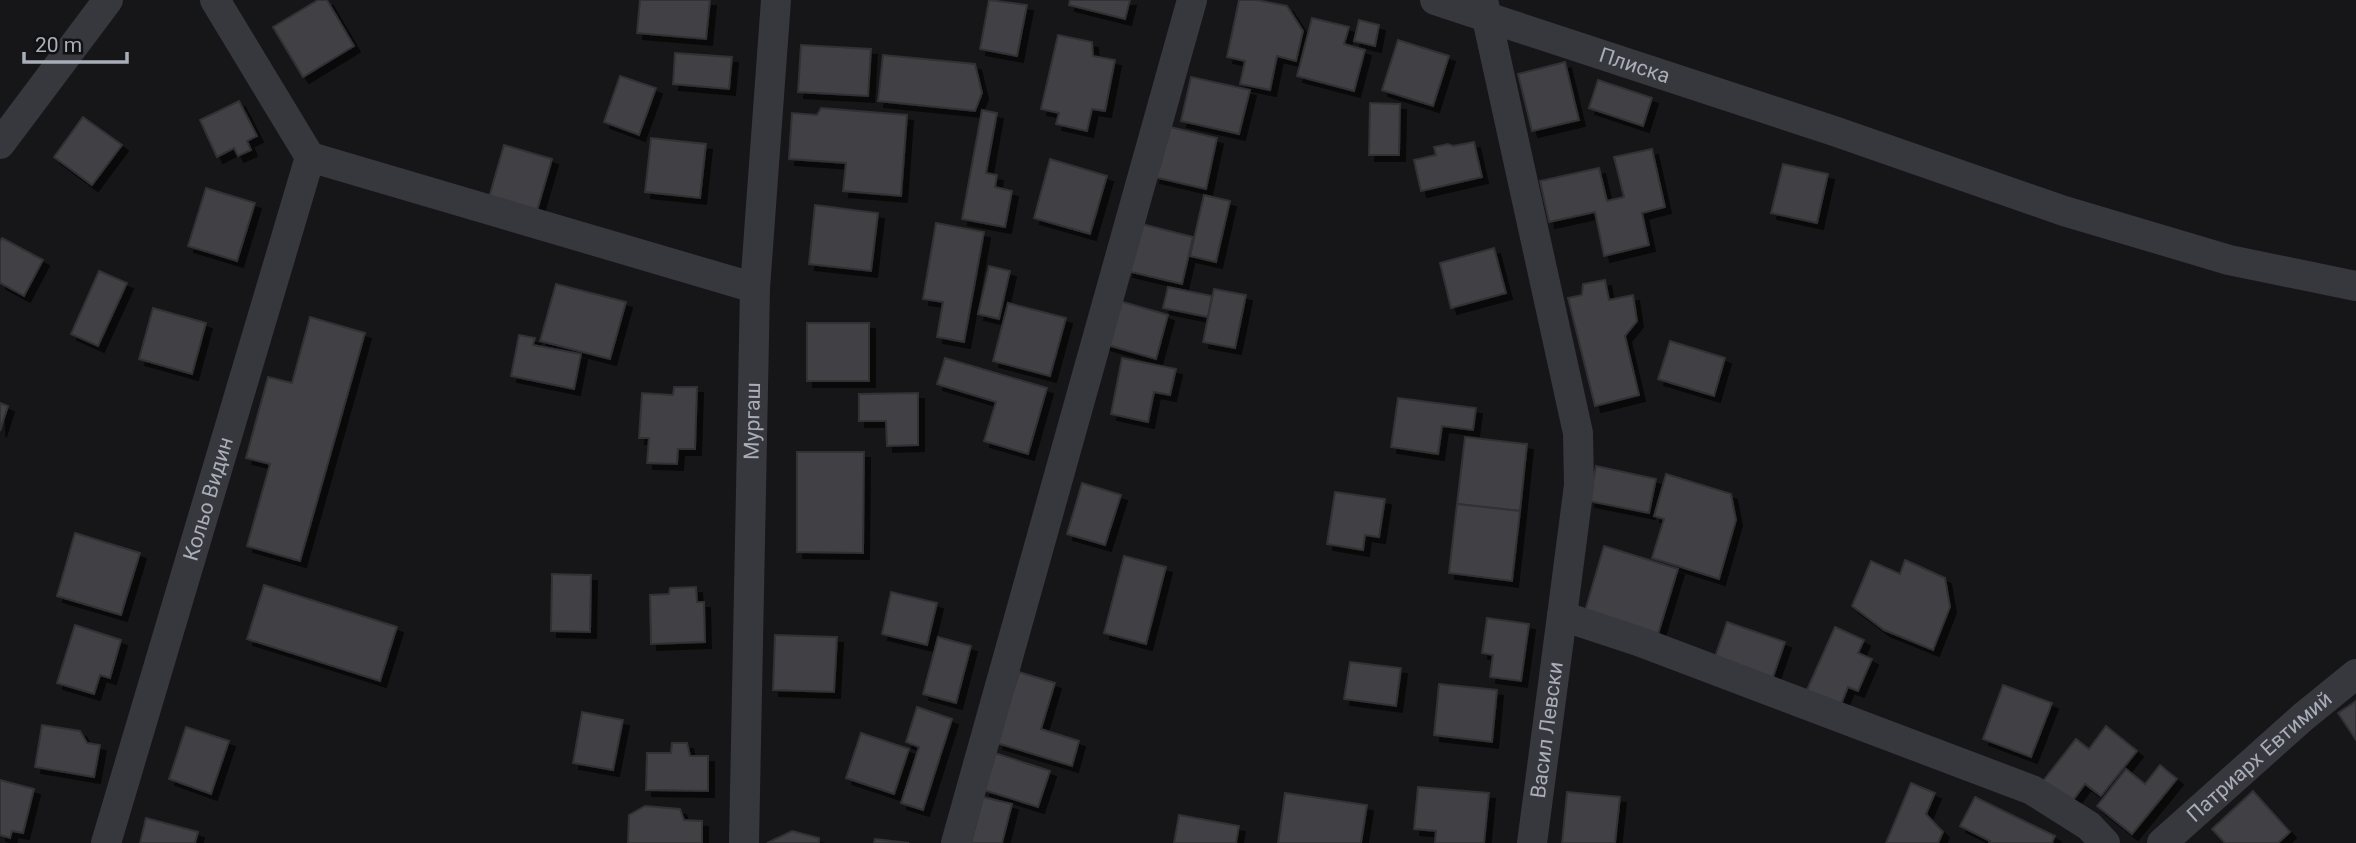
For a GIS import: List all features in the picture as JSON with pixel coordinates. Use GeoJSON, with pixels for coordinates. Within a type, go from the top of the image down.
{"type":"FeatureCollection","features":[{"type":"Feature","properties":{"kind":"street"},"geometry":{"type":"LineString","coordinates":[[0,144],[108,0]]}},
{"type":"Feature","properties":{"kind":"street"},"geometry":{"type":"LineString","coordinates":[[215,0],[310,157],[755,288]]}},
{"type":"Feature","properties":{"kind":"street","name":"Мургаш"},"geometry":{"type":"LineString","coordinates":[[744,843],[755,288],[776,0]]}},
{"type":"Feature","properties":{"kind":"street"},"geometry":{"type":"LineString","coordinates":[[956,843],[1192,0]]}},
{"type":"Feature","properties":{"kind":"street","name":"Плиска"},"geometry":{"type":"LineString","coordinates":[[1435,0],[1484,8],[2064,211],[2216,257],[2356,286]]}},
{"type":"Feature","properties":{"kind":"street","name":"Васил Левски"},"geometry":{"type":"LineString","coordinates":[[1484,8],[1578,433],[1579,485],[1532,843]]}},
{"type":"Feature","properties":{"kind":"street","name":"Кольо Видин"},"geometry":{"type":"LineString","coordinates":[[106,843],[310,157]]}},
{"type":"Feature","properties":{"kind":"street"},"geometry":{"type":"LineString","coordinates":[[1562,616],[1638,641],[2032,790],[2089,826],[2105,843]]}},
{"type":"Feature","properties":{"kind":"street","name":"Патриарх Евтимий"},"geometry":{"type":"LineString","coordinates":[[2162,843],[2303,717],[2356,674]]}},
{"type":"Feature","properties":{"kind":"building"},"geometry":{"type":"Polygon","coordinates":[[[318,0],[327,0],[354,46],[303,77],[273,27],[318,0]]]}},
{"type":"Feature","properties":{"kind":"building"},"geometry":{"type":"Polygon","coordinates":[[[640,0],[710,0],[706,39],[637,33],[640,0]]]}},
{"type":"Feature","properties":{"kind":"building"},"geometry":{"type":"Polygon","coordinates":[[[989,0],[1027,5],[1017,56],[980,49],[989,0]]]}},
{"type":"Feature","properties":{"kind":"building"},"geometry":{"type":"Polygon","coordinates":[[[1070,0],[1130,0],[1125,19],[1069,5],[1070,0]]]}},
{"type":"Feature","properties":{"kind":"building"},"geometry":{"type":"Polygon","coordinates":[[[1239,0],[1257,0],[1287,6],[1303,31],[1296,61],[1277,56],[1270,90],[1240,84],[1245,61],[1227,57],[1239,0]]]}},
{"type":"Feature","properties":{"kind":"building"},"geometry":{"type":"Polygon","coordinates":[[[1312,18],[1349,27],[1344,44],[1365,50],[1354,91],[1297,76],[1312,18]]]}},
{"type":"Feature","properties":{"kind":"building"},"geometry":{"type":"Polygon","coordinates":[[[1359,20],[1379,25],[1375,46],[1354,41],[1359,20]]]}},
{"type":"Feature","properties":{"kind":"building"},"geometry":{"type":"Polygon","coordinates":[[[1058,35],[1092,42],[1093,56],[1115,60],[1105,111],[1092,109],[1087,131],[1056,124],[1059,113],[1041,109],[1058,35]]]}},
{"type":"Feature","properties":{"kind":"building"},"geometry":{"type":"Polygon","coordinates":[[[1398,40],[1449,56],[1433,106],[1382,90],[1398,40]]]}},
{"type":"Feature","properties":{"kind":"building"},"geometry":{"type":"Polygon","coordinates":[[[801,45],[871,49],[868,96],[798,92],[801,45]]]}},
{"type":"Feature","properties":{"kind":"building"},"geometry":{"type":"Polygon","coordinates":[[[675,53],[732,57],[729,89],[673,84],[675,53]]]}},
{"type":"Feature","properties":{"kind":"building"},"geometry":{"type":"Polygon","coordinates":[[[883,55],[975,64],[982,93],[975,111],[878,101],[883,55]]]}},
{"type":"Feature","properties":{"kind":"building"},"geometry":{"type":"Polygon","coordinates":[[[1565,62],[1579,120],[1532,131],[1518,74],[1565,62]]]}},
{"type":"Feature","properties":{"kind":"building"},"geometry":{"type":"Polygon","coordinates":[[[620,76],[656,88],[639,135],[604,122],[620,76]]]}},
{"type":"Feature","properties":{"kind":"building"},"geometry":{"type":"Polygon","coordinates":[[[1191,77],[1250,90],[1239,134],[1181,121],[1191,77]]]}},
{"type":"Feature","properties":{"kind":"building"},"geometry":{"type":"Polygon","coordinates":[[[1598,80],[1652,98],[1643,126],[1589,108],[1598,80]]]}},
{"type":"Feature","properties":{"kind":"building"},"geometry":{"type":"Polygon","coordinates":[[[239,101],[257,136],[247,141],[251,150],[238,156],[234,148],[217,157],[200,120],[239,101]]]}},
{"type":"Feature","properties":{"kind":"building"},"geometry":{"type":"Polygon","coordinates":[[[1370,103],[1400,104],[1399,155],[1369,155],[1370,103]]]}},
{"type":"Feature","properties":{"kind":"building"},"geometry":{"type":"Polygon","coordinates":[[[821,108],[907,115],[901,196],[843,191],[846,163],[789,159],[792,113],[817,115],[821,108]]]}},
{"type":"Feature","properties":{"kind":"building"},"geometry":{"type":"Polygon","coordinates":[[[982,110],[997,113],[986,173],[997,175],[995,187],[1012,191],[1005,227],[962,219],[982,110]]]}},
{"type":"Feature","properties":{"kind":"building"},"geometry":{"type":"Polygon","coordinates":[[[83,117],[122,145],[92,185],[54,157],[83,117]]]}},
{"type":"Feature","properties":{"kind":"building"},"geometry":{"type":"Polygon","coordinates":[[[1166,126],[1217,138],[1206,189],[1154,177],[1166,126]]]}},
{"type":"Feature","properties":{"kind":"building"},"geometry":{"type":"Polygon","coordinates":[[[651,138],[706,144],[700,198],[645,192],[651,138]]]}},
{"type":"Feature","properties":{"kind":"building"},"geometry":{"type":"Polygon","coordinates":[[[1474,142],[1482,177],[1421,191],[1414,160],[1436,155],[1434,147],[1474,142]]]}},
{"type":"Feature","properties":{"kind":"building"},"geometry":{"type":"Polygon","coordinates":[[[504,145],[552,159],[536,214],[488,201],[504,145]]]}},
{"type":"Feature","properties":{"kind":"building"},"geometry":{"type":"Polygon","coordinates":[[[1652,149],[1665,207],[1642,213],[1649,245],[1604,256],[1595,212],[1549,222],[1540,181],[1599,168],[1607,201],[1624,197],[1614,157],[1652,149]]]}},
{"type":"Feature","properties":{"kind":"building"},"geometry":{"type":"Polygon","coordinates":[[[1050,159],[1107,176],[1090,234],[1034,218],[1050,159]]]}},
{"type":"Feature","properties":{"kind":"building"},"geometry":{"type":"Polygon","coordinates":[[[1783,164],[1828,174],[1817,223],[1771,213],[1783,164]]]}},
{"type":"Feature","properties":{"kind":"building"},"geometry":{"type":"Polygon","coordinates":[[[206,188],[255,203],[237,261],[188,246],[206,188]]]}},
{"type":"Feature","properties":{"kind":"building"},"geometry":{"type":"Polygon","coordinates":[[[1204,195],[1230,201],[1216,262],[1190,256],[1204,195]]]}},
{"type":"Feature","properties":{"kind":"building"},"geometry":{"type":"Polygon","coordinates":[[[815,205],[878,213],[871,271],[809,264],[815,205]]]}},
{"type":"Feature","properties":{"kind":"building"},"geometry":{"type":"Polygon","coordinates":[[[936,223],[984,232],[964,342],[937,337],[943,302],[923,299],[936,223]]]}},
{"type":"Feature","properties":{"kind":"building"},"geometry":{"type":"Polygon","coordinates":[[[1138,223],[1193,237],[1182,284],[1127,271],[1138,223]]]}},
{"type":"Feature","properties":{"kind":"building"},"geometry":{"type":"Polygon","coordinates":[[[2,238],[43,260],[24,296],[0,283],[2,238]]]}},
{"type":"Feature","properties":{"kind":"building"},"geometry":{"type":"Polygon","coordinates":[[[1494,248],[1506,293],[1451,308],[1440,263],[1494,248]]]}},
{"type":"Feature","properties":{"kind":"building"},"geometry":{"type":"Polygon","coordinates":[[[989,266],[1010,271],[999,319],[978,314],[989,266]]]}},
{"type":"Feature","properties":{"kind":"building"},"geometry":{"type":"Polygon","coordinates":[[[99,271],[127,283],[98,346],[71,334],[99,271]]]}},
{"type":"Feature","properties":{"kind":"building"},"geometry":{"type":"Polygon","coordinates":[[[1605,280],[1609,300],[1633,295],[1637,321],[1625,336],[1639,395],[1595,406],[1568,298],[1582,295],[1583,284],[1605,280]]]}},
{"type":"Feature","properties":{"kind":"building"},"geometry":{"type":"Polygon","coordinates":[[[556,284],[626,302],[610,359],[540,341],[556,284]]]}},
{"type":"Feature","properties":{"kind":"building"},"geometry":{"type":"Polygon","coordinates":[[[1168,287],[1212,296],[1208,317],[1163,308],[1168,287]]]}},
{"type":"Feature","properties":{"kind":"building"},"geometry":{"type":"Polygon","coordinates":[[[1214,289],[1246,295],[1235,348],[1203,342],[1214,289]]]}},
{"type":"Feature","properties":{"kind":"building"},"geometry":{"type":"Polygon","coordinates":[[[1116,300],[1168,315],[1156,359],[1104,344],[1116,300]]]}},
{"type":"Feature","properties":{"kind":"building"},"geometry":{"type":"Polygon","coordinates":[[[1008,303],[1066,318],[1050,376],[993,361],[1008,303]]]}},
{"type":"Feature","properties":{"kind":"building"},"geometry":{"type":"Polygon","coordinates":[[[153,308],[206,323],[192,374],[139,359],[153,308]]]}},
{"type":"Feature","properties":{"kind":"building"},"geometry":{"type":"Polygon","coordinates":[[[310,317],[365,333],[300,561],[247,546],[270,464],[246,458],[268,377],[292,383],[310,317]]]}},
{"type":"Feature","properties":{"kind":"building"},"geometry":{"type":"Polygon","coordinates":[[[807,323],[869,323],[869,381],[807,381],[807,323]]]}},
{"type":"Feature","properties":{"kind":"building"},"geometry":{"type":"Polygon","coordinates":[[[519,335],[535,338],[533,345],[581,354],[574,389],[511,376],[519,335]]]}},
{"type":"Feature","properties":{"kind":"building"},"geometry":{"type":"Polygon","coordinates":[[[1670,341],[1725,358],[1714,396],[1658,379],[1670,341]]]}},
{"type":"Feature","properties":{"kind":"building"},"geometry":{"type":"Polygon","coordinates":[[[945,358],[1047,388],[1028,454],[984,441],[996,402],[937,384],[945,358]]]}},
{"type":"Feature","properties":{"kind":"building"},"geometry":{"type":"Polygon","coordinates":[[[1122,358],[1176,369],[1170,395],[1154,392],[1148,422],[1111,414],[1122,358]]]}},
{"type":"Feature","properties":{"kind":"building"},"geometry":{"type":"Polygon","coordinates":[[[674,387],[697,387],[695,449],[678,449],[677,464],[647,463],[649,438],[639,438],[642,393],[673,395],[674,387]]]}},
{"type":"Feature","properties":{"kind":"building"},"geometry":{"type":"Polygon","coordinates":[[[918,393],[918,445],[887,446],[886,421],[859,421],[859,394],[918,393]]]}},
{"type":"Feature","properties":{"kind":"building"},"geometry":{"type":"Polygon","coordinates":[[[1398,398],[1476,408],[1473,430],[1442,426],[1438,454],[1391,447],[1398,398]]]}},
{"type":"Feature","properties":{"kind":"building"},"geometry":{"type":"Polygon","coordinates":[[[0,403],[8,406],[0,431],[0,403]]]}},
{"type":"Feature","properties":{"kind":"building"},"geometry":{"type":"Polygon","coordinates":[[[1465,437],[1527,444],[1520,511],[1457,504],[1465,437]]]}},
{"type":"Feature","properties":{"kind":"building"},"geometry":{"type":"Polygon","coordinates":[[[797,452],[864,452],[863,553],[797,552],[797,452]]]}},
{"type":"Feature","properties":{"kind":"building"},"geometry":{"type":"Polygon","coordinates":[[[1596,466],[1656,479],[1649,513],[1589,501],[1596,466]]]}},
{"type":"Feature","properties":{"kind":"building"},"geometry":{"type":"Polygon","coordinates":[[[1666,474],[1731,494],[1736,520],[1719,579],[1652,558],[1664,519],[1654,516],[1666,474]]]}},
{"type":"Feature","properties":{"kind":"building"},"geometry":{"type":"Polygon","coordinates":[[[1082,483],[1121,495],[1105,545],[1067,534],[1082,483]]]}},
{"type":"Feature","properties":{"kind":"building"},"geometry":{"type":"Polygon","coordinates":[[[1335,492],[1385,499],[1379,537],[1365,535],[1363,550],[1327,544],[1335,492]]]}},
{"type":"Feature","properties":{"kind":"building"},"geometry":{"type":"Polygon","coordinates":[[[1457,504],[1520,511],[1512,581],[1449,573],[1457,504]]]}},
{"type":"Feature","properties":{"kind":"building"},"geometry":{"type":"Polygon","coordinates":[[[75,533],[140,553],[121,615],[57,596],[75,533]]]}},
{"type":"Feature","properties":{"kind":"building"},"geometry":{"type":"Polygon","coordinates":[[[1604,546],[1678,569],[1658,634],[1585,611],[1604,546]]]}},
{"type":"Feature","properties":{"kind":"building"},"geometry":{"type":"Polygon","coordinates":[[[1124,556],[1166,567],[1146,644],[1104,633],[1124,556]]]}},
{"type":"Feature","properties":{"kind":"building"},"geometry":{"type":"Polygon","coordinates":[[[1905,560],[1945,578],[1950,607],[1933,650],[1884,630],[1852,606],[1871,561],[1900,574],[1905,560]]]}},
{"type":"Feature","properties":{"kind":"building"},"geometry":{"type":"Polygon","coordinates":[[[552,574],[591,575],[590,632],[551,631],[552,574]]]}},
{"type":"Feature","properties":{"kind":"building"},"geometry":{"type":"Polygon","coordinates":[[[264,585],[397,627],[380,681],[247,639],[264,585]]]}},
{"type":"Feature","properties":{"kind":"building"},"geometry":{"type":"Polygon","coordinates":[[[696,587],[697,602],[704,602],[705,642],[651,644],[650,595],[669,594],[670,588],[696,587]]]}},
{"type":"Feature","properties":{"kind":"building"},"geometry":{"type":"Polygon","coordinates":[[[891,592],[937,603],[927,645],[882,634],[891,592]]]}},
{"type":"Feature","properties":{"kind":"building"},"geometry":{"type":"Polygon","coordinates":[[[1487,618],[1529,624],[1521,681],[1490,677],[1493,655],[1482,653],[1487,618]]]}},
{"type":"Feature","properties":{"kind":"building"},"geometry":{"type":"Polygon","coordinates":[[[1727,622],[1785,642],[1772,680],[1714,660],[1727,622]]]}},
{"type":"Feature","properties":{"kind":"building"},"geometry":{"type":"Polygon","coordinates":[[[75,625],[121,640],[110,678],[100,675],[94,694],[57,683],[75,625]]]}},
{"type":"Feature","properties":{"kind":"building"},"geometry":{"type":"Polygon","coordinates":[[[1835,627],[1864,640],[1858,653],[1872,659],[1858,691],[1848,687],[1840,707],[1806,692],[1835,627]]]}},
{"type":"Feature","properties":{"kind":"building"},"geometry":{"type":"Polygon","coordinates":[[[775,635],[837,637],[834,692],[773,690],[775,635]]]}},
{"type":"Feature","properties":{"kind":"building"},"geometry":{"type":"Polygon","coordinates":[[[938,637],[971,646],[956,703],[923,694],[938,637]]]}},
{"type":"Feature","properties":{"kind":"building"},"geometry":{"type":"Polygon","coordinates":[[[1350,662],[1401,668],[1396,706],[1344,699],[1350,662]]]}},
{"type":"Feature","properties":{"kind":"building"},"geometry":{"type":"Polygon","coordinates":[[[1019,672],[1055,683],[1041,729],[1079,741],[1072,766],[997,743],[1019,672]]]}},
{"type":"Feature","properties":{"kind":"building"},"geometry":{"type":"Polygon","coordinates":[[[1439,684],[1497,690],[1492,742],[1434,735],[1439,684]]]}},
{"type":"Feature","properties":{"kind":"building"},"geometry":{"type":"Polygon","coordinates":[[[2003,685],[2052,703],[2031,757],[1983,739],[2003,685]]]}},
{"type":"Feature","properties":{"kind":"building"},"geometry":{"type":"Polygon","coordinates":[[[2356,701],[2356,740],[2338,713],[2356,701]]]}},
{"type":"Feature","properties":{"kind":"building"},"geometry":{"type":"Polygon","coordinates":[[[917,707],[952,719],[923,810],[901,803],[919,747],[906,742],[917,707]]]}},
{"type":"Feature","properties":{"kind":"building"},"geometry":{"type":"Polygon","coordinates":[[[582,712],[623,720],[613,770],[573,763],[582,712]]]}},
{"type":"Feature","properties":{"kind":"building"},"geometry":{"type":"Polygon","coordinates":[[[42,725],[80,731],[87,743],[100,745],[94,777],[35,767],[42,725]]]}},
{"type":"Feature","properties":{"kind":"building"},"geometry":{"type":"Polygon","coordinates":[[[2106,726],[2137,751],[2101,796],[2085,784],[2071,803],[2043,781],[2076,739],[2089,749],[2106,726]]]}},
{"type":"Feature","properties":{"kind":"building"},"geometry":{"type":"Polygon","coordinates":[[[186,727],[229,741],[211,794],[169,779],[186,727]]]}},
{"type":"Feature","properties":{"kind":"building"},"geometry":{"type":"Polygon","coordinates":[[[861,733],[909,749],[894,794],[846,778],[861,733]]]}},
{"type":"Feature","properties":{"kind":"building"},"geometry":{"type":"Polygon","coordinates":[[[672,743],[687,743],[690,756],[708,756],[708,791],[646,790],[647,753],[671,753],[672,743]]]}},
{"type":"Feature","properties":{"kind":"building"},"geometry":{"type":"Polygon","coordinates":[[[995,753],[1050,771],[1038,807],[984,790],[995,753]]]}},
{"type":"Feature","properties":{"kind":"building"},"geometry":{"type":"Polygon","coordinates":[[[2160,765],[2177,779],[2132,834],[2097,806],[2126,769],[2145,784],[2160,765]]]}},
{"type":"Feature","properties":{"kind":"building"},"geometry":{"type":"Polygon","coordinates":[[[0,780],[34,789],[23,833],[12,831],[10,838],[0,835],[0,780]]]}},
{"type":"Feature","properties":{"kind":"building"},"geometry":{"type":"Polygon","coordinates":[[[1911,783],[1935,793],[1926,814],[1943,832],[1938,843],[1886,843],[1911,783]]]}},
{"type":"Feature","properties":{"kind":"building"},"geometry":{"type":"Polygon","coordinates":[[[1418,787],[1489,793],[1484,843],[1435,843],[1436,831],[1414,829],[1418,787]]]}},
{"type":"Feature","properties":{"kind":"building"},"geometry":{"type":"Polygon","coordinates":[[[2253,791],[2290,832],[2278,843],[2225,843],[2212,829],[2253,791]]]}},
{"type":"Feature","properties":{"kind":"building"},"geometry":{"type":"Polygon","coordinates":[[[1567,792],[1620,797],[1615,843],[1562,843],[1567,792]]]}},
{"type":"Feature","properties":{"kind":"building"},"geometry":{"type":"Polygon","coordinates":[[[1285,793],[1367,805],[1361,843],[1278,843],[1285,793]]]}},
{"type":"Feature","properties":{"kind":"building"},"geometry":{"type":"Polygon","coordinates":[[[983,797],[1012,804],[1002,843],[971,843],[983,797]]]}},
{"type":"Feature","properties":{"kind":"building"},"geometry":{"type":"Polygon","coordinates":[[[1975,797],[2055,836],[2052,843],[1989,843],[1990,841],[1960,826],[1975,797]]]}},
{"type":"Feature","properties":{"kind":"building"},"geometry":{"type":"Polygon","coordinates":[[[645,806],[680,809],[684,820],[702,821],[702,843],[628,843],[629,815],[645,806]]]}},
{"type":"Feature","properties":{"kind":"building"},"geometry":{"type":"Polygon","coordinates":[[[1179,815],[1239,826],[1236,843],[1174,843],[1179,815]]]}},
{"type":"Feature","properties":{"kind":"building"},"geometry":{"type":"Polygon","coordinates":[[[146,818],[198,832],[195,843],[140,843],[146,818]]]}},
{"type":"Feature","properties":{"kind":"building"},"geometry":{"type":"Polygon","coordinates":[[[792,831],[819,838],[819,843],[767,843],[792,831]]]}},
{"type":"Feature","properties":{"kind":"building"},"geometry":{"type":"Polygon","coordinates":[[[875,839],[909,843],[874,843],[875,839]]]}}]}
